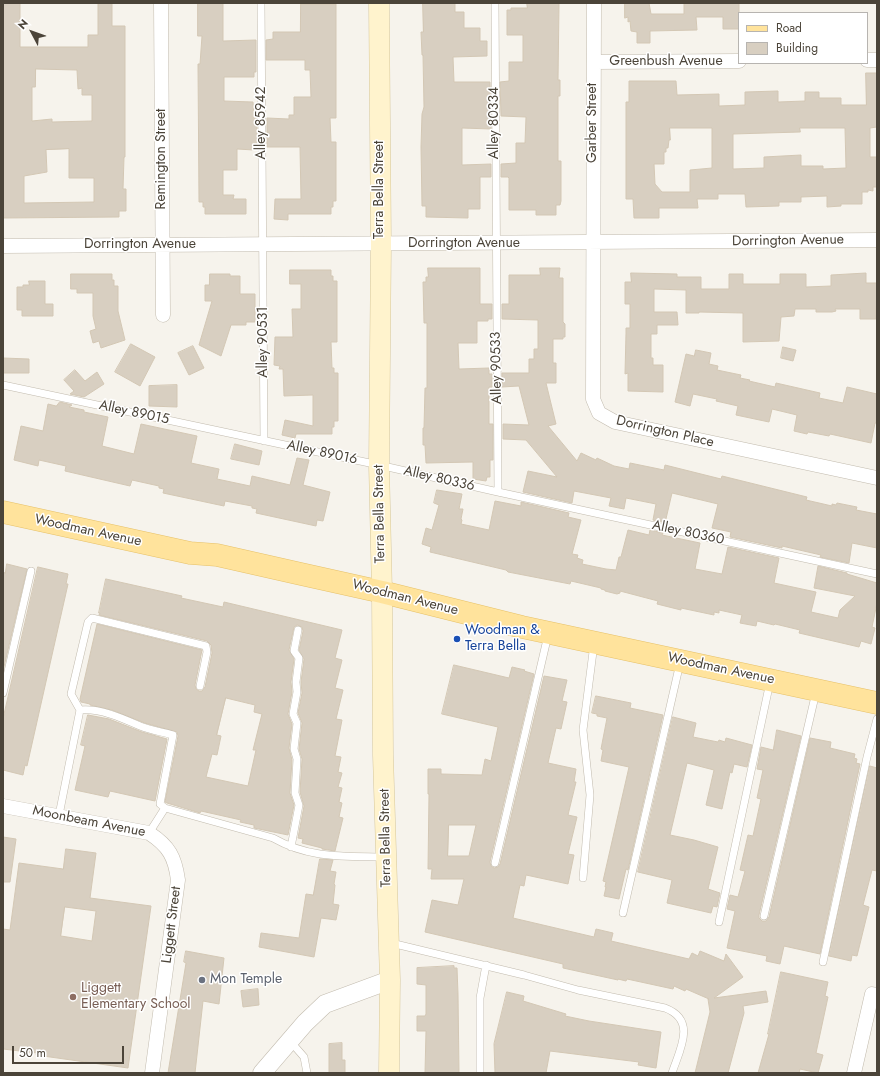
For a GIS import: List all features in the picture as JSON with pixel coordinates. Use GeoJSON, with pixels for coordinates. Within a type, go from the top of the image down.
{"type":"FeatureCollection","features":[{"type":"Feature","properties":{"kind":"main road","name":"Terra Bella Street"},"geometry":{"type":"LineString","coordinates":[[379,3],[381,244],[379,465],[382,592],[383,755],[390,980],[389,1073]]}},
{"type":"Feature","properties":{"kind":"main road","name":"Woodman Avenue"},"geometry":{"type":"LineString","coordinates":[[3,512],[190,553],[217,556],[382,592],[522,627],[877,703]]}},
{"type":"Feature","properties":{"kind":"street","name":"Remington Street"},"geometry":{"type":"LineString","coordinates":[[161,3],[163,315]]}},
{"type":"Feature","properties":{"kind":"street","name":"Garber Street"},"geometry":{"type":"LineString","coordinates":[[592,243],[594,3]]}},
{"type":"Feature","properties":{"kind":"street","name":"Greenbush Avenue"},"geometry":{"type":"LineString","coordinates":[[594,62],[738,61]]}},
{"type":"Feature","properties":{"kind":"street","name":"Dorrington Avenue"},"geometry":{"type":"LineString","coordinates":[[3,246],[162,244],[496,244],[877,240]]}},
{"type":"Feature","properties":{"kind":"street","name":"Dorrington Place"},"geometry":{"type":"LineString","coordinates":[[592,243],[593,399],[599,413],[614,422],[877,478]]}},
{"type":"Feature","properties":{"kind":"street","name":"Moonbeam Avenue"},"geometry":{"type":"LineString","coordinates":[[3,806],[59,815],[150,833],[161,840],[168,850]]}},
{"type":"Feature","properties":{"kind":"street","name":"Liggett Street"},"geometry":{"type":"LineString","coordinates":[[152,1073],[178,880],[174,859],[168,850]]}},
{"type":"Feature","properties":{"kind":"street"},"geometry":{"type":"LineString","coordinates":[[262,1073],[325,1004],[390,980]]}},
{"type":"Feature","properties":{"kind":"street"},"geometry":{"type":"LineString","coordinates":[[854,1073],[875,995]]}},
{"type":"Feature","properties":{"kind":"lane","name":"Alley 85942"},"geometry":{"type":"LineString","coordinates":[[261,3],[263,244]]}},
{"type":"Feature","properties":{"kind":"lane","name":"Alley 80334"},"geometry":{"type":"LineString","coordinates":[[495,3],[496,244]]}},
{"type":"Feature","properties":{"kind":"lane","name":"Alley 90531"},"geometry":{"type":"LineString","coordinates":[[263,244],[264,441]]}},
{"type":"Feature","properties":{"kind":"lane","name":"Alley 90533"},"geometry":{"type":"LineString","coordinates":[[496,244],[498,492]]}},
{"type":"Feature","properties":{"kind":"lane","name":"Alley 89015"},"geometry":{"type":"LineString","coordinates":[[3,385],[264,441]]}},
{"type":"Feature","properties":{"kind":"lane","name":"Alley 89016"},"geometry":{"type":"LineString","coordinates":[[264,441],[379,465]]}},
{"type":"Feature","properties":{"kind":"lane","name":"Alley 80336"},"geometry":{"type":"LineString","coordinates":[[379,465],[498,492]]}},
{"type":"Feature","properties":{"kind":"lane","name":"Alley 80360"},"geometry":{"type":"LineString","coordinates":[[498,492],[877,574]]}},
{"type":"Feature","properties":{"kind":"lane"},"geometry":{"type":"LineString","coordinates":[[3,693],[31,571]]}},
{"type":"Feature","properties":{"kind":"lane"},"geometry":{"type":"LineString","coordinates":[[59,815],[80,710],[71,694],[88,622],[92,618],[206,646],[207,652],[200,686]]}},
{"type":"Feature","properties":{"kind":"lane"},"geometry":{"type":"LineString","coordinates":[[291,847],[299,805],[295,793],[297,758],[294,749],[297,723],[293,714],[297,692],[296,682],[299,658],[294,651],[298,630]]}},
{"type":"Feature","properties":{"kind":"lane"},"geometry":{"type":"LineString","coordinates":[[495,863],[548,632]]}},
{"type":"Feature","properties":{"kind":"lane"},"geometry":{"type":"LineString","coordinates":[[582,878],[590,795],[583,730],[594,642]]}},
{"type":"Feature","properties":{"kind":"lane"},"geometry":{"type":"LineString","coordinates":[[623,913],[681,661]]}},
{"type":"Feature","properties":{"kind":"lane"},"geometry":{"type":"LineString","coordinates":[[718,922],[771,680]]}},
{"type":"Feature","properties":{"kind":"lane"},"geometry":{"type":"LineString","coordinates":[[764,916],[817,689]]}},
{"type":"Feature","properties":{"kind":"lane"},"geometry":{"type":"LineString","coordinates":[[80,710],[91,709],[131,721],[140,726],[173,735],[160,804],[165,808],[273,838],[291,847],[308,852],[331,856],[387,857]]}},
{"type":"Feature","properties":{"kind":"lane"},"geometry":{"type":"LineString","coordinates":[[823,962],[867,757],[877,719]]}},
{"type":"Feature","properties":{"kind":"lane"},"geometry":{"type":"LineString","coordinates":[[150,833],[165,808]]}},
{"type":"Feature","properties":{"kind":"lane"},"geometry":{"type":"LineString","coordinates":[[389,942],[417,950],[486,965],[578,990],[665,1008],[676,1013],[682,1022],[684,1038],[672,1073]]}},
{"type":"Feature","properties":{"kind":"lane"},"geometry":{"type":"LineString","coordinates":[[480,1073],[480,998],[486,965]]}},
{"type":"Feature","properties":{"kind":"lane"},"geometry":{"type":"LineString","coordinates":[[290,1041],[304,1057],[307,1073]]}},
{"type":"Feature","properties":{"kind":"building"},"geometry":{"type":"Polygon","coordinates":[[[3,3],[20,3],[20,47],[88,47],[88,35],[98,35],[98,3],[112,3],[112,26],[125,26],[125,157],[123,189],[126,189],[126,211],[119,211],[119,217],[3,218],[3,3]],[[36,69],[35,87],[32,87],[32,121],[52,119],[52,122],[92,121],[92,95],[82,95],[82,88],[78,89],[77,70],[36,69]],[[69,149],[46,150],[47,172],[24,176],[24,203],[94,202],[94,178],[69,178],[69,149]]]}},
{"type":"Feature","properties":{"kind":"building"},"geometry":{"type":"Polygon","coordinates":[[[198,3],[223,3],[223,41],[256,40],[256,72],[254,72],[254,77],[224,77],[224,101],[253,102],[254,118],[257,118],[257,147],[254,147],[254,150],[237,149],[237,170],[223,170],[223,195],[234,195],[233,199],[246,199],[246,214],[205,214],[203,202],[199,202],[198,64],[200,64],[202,36],[198,36],[198,3]]]}},
{"type":"Feature","properties":{"kind":"building"},"geometry":{"type":"Polygon","coordinates":[[[423,3],[455,3],[455,12],[464,12],[464,28],[480,28],[480,41],[487,41],[487,56],[453,57],[454,82],[490,82],[491,129],[462,128],[462,165],[491,164],[491,177],[480,177],[480,209],[468,209],[468,218],[426,217],[426,206],[422,206],[421,147],[422,114],[424,107],[421,32],[423,32],[423,3]]]}},
{"type":"Feature","properties":{"kind":"building"},"geometry":{"type":"Polygon","coordinates":[[[527,3],[559,3],[558,80],[560,80],[560,96],[558,96],[558,161],[561,161],[561,201],[560,205],[556,205],[556,215],[536,215],[536,210],[509,210],[509,178],[501,177],[501,164],[516,163],[516,143],[525,143],[526,117],[501,116],[500,82],[509,81],[509,62],[523,62],[523,35],[507,35],[507,10],[511,10],[511,8],[527,8],[527,3]]]}},
{"type":"Feature","properties":{"kind":"building"},"geometry":{"type":"Polygon","coordinates":[[[625,3],[649,3],[651,14],[684,14],[684,3],[739,3],[738,29],[723,29],[723,17],[696,17],[697,30],[650,31],[650,43],[637,43],[637,32],[631,31],[630,21],[628,22],[628,17],[625,18],[625,3]]]}},
{"type":"Feature","properties":{"kind":"building"},"geometry":{"type":"Polygon","coordinates":[[[301,4],[336,4],[336,118],[330,118],[331,142],[336,142],[336,201],[333,201],[331,214],[288,214],[288,220],[274,219],[275,199],[301,199],[300,147],[267,147],[267,118],[289,119],[289,115],[294,115],[294,97],[311,97],[310,70],[305,70],[305,60],[266,60],[266,40],[273,39],[273,32],[300,32],[301,4]]]}},
{"type":"Feature","properties":{"kind":"building"},"geometry":{"type":"Polygon","coordinates":[[[866,73],[877,73],[877,127],[870,128],[870,157],[877,157],[877,187],[873,187],[873,191],[868,190],[868,192],[862,192],[862,204],[841,204],[841,206],[827,207],[827,196],[801,197],[801,202],[779,202],[779,206],[746,207],[745,194],[718,194],[718,199],[697,199],[698,208],[659,208],[659,218],[634,218],[633,199],[626,199],[626,102],[629,102],[629,81],[676,81],[677,95],[719,94],[719,106],[745,105],[745,92],[778,91],[778,102],[805,101],[805,92],[819,92],[819,98],[841,98],[841,105],[866,105],[866,73]],[[670,128],[668,148],[666,148],[666,152],[664,152],[664,164],[654,164],[655,184],[662,192],[690,192],[690,170],[712,168],[712,128],[670,128]],[[800,128],[800,132],[733,134],[733,169],[764,168],[764,157],[801,155],[801,166],[823,166],[823,169],[846,168],[845,128],[800,128]]]}},
{"type":"Feature","properties":{"kind":"building"},"geometry":{"type":"Polygon","coordinates":[[[428,268],[480,268],[480,304],[492,304],[492,319],[488,319],[488,321],[477,321],[477,343],[458,343],[459,369],[489,368],[489,374],[492,374],[492,387],[489,387],[489,424],[493,424],[493,460],[490,460],[490,477],[487,477],[486,481],[473,479],[473,462],[426,463],[425,445],[423,445],[423,428],[425,388],[427,388],[427,323],[424,323],[423,282],[426,282],[426,277],[428,277],[428,268]]]}},
{"type":"Feature","properties":{"kind":"building"},"geometry":{"type":"Polygon","coordinates":[[[540,268],[560,268],[559,278],[563,278],[563,322],[565,324],[565,337],[563,337],[563,339],[553,339],[553,363],[556,363],[556,383],[546,383],[556,424],[548,426],[577,461],[581,453],[596,460],[597,458],[614,466],[629,469],[630,463],[664,470],[665,465],[721,479],[722,476],[807,497],[806,500],[832,506],[832,504],[836,505],[837,503],[857,507],[856,510],[877,514],[877,548],[852,543],[849,563],[820,557],[821,555],[782,546],[782,548],[730,537],[731,532],[712,528],[718,504],[672,493],[665,523],[653,520],[656,504],[626,498],[624,509],[609,506],[611,498],[574,491],[572,503],[523,492],[528,471],[557,477],[526,440],[503,439],[503,424],[529,425],[519,386],[502,387],[502,373],[529,373],[529,359],[534,359],[534,349],[538,349],[538,320],[502,319],[502,304],[509,304],[509,275],[540,275],[540,268]]]}},
{"type":"Feature","properties":{"kind":"building"},"geometry":{"type":"Polygon","coordinates":[[[290,270],[331,270],[333,281],[337,281],[337,342],[331,342],[332,368],[334,368],[334,373],[338,373],[338,421],[334,421],[332,434],[296,434],[295,438],[282,435],[285,420],[313,426],[313,395],[284,396],[283,369],[279,369],[280,366],[274,365],[275,337],[293,337],[292,309],[301,309],[301,284],[290,284],[290,270]]]}},
{"type":"Feature","properties":{"kind":"building"},"geometry":{"type":"Polygon","coordinates":[[[631,273],[677,274],[677,277],[701,277],[701,289],[729,289],[729,274],[743,274],[743,284],[780,284],[780,274],[806,274],[806,287],[831,286],[831,275],[866,273],[866,283],[877,283],[876,319],[860,319],[860,309],[835,309],[836,311],[832,312],[816,312],[816,309],[795,309],[794,316],[781,317],[779,341],[743,342],[743,313],[686,313],[686,290],[654,289],[654,312],[677,312],[678,325],[657,325],[657,334],[651,334],[651,358],[653,358],[653,365],[663,365],[663,392],[628,391],[628,373],[625,374],[626,328],[630,328],[630,304],[625,304],[625,282],[631,282],[631,273]]]}},
{"type":"Feature","properties":{"kind":"building"},"geometry":{"type":"Polygon","coordinates":[[[71,274],[112,274],[114,286],[118,286],[118,311],[125,340],[101,348],[99,341],[93,343],[90,331],[96,329],[93,316],[93,293],[77,293],[77,289],[71,289],[71,274]]]}},
{"type":"Feature","properties":{"kind":"building"},"geometry":{"type":"Polygon","coordinates":[[[210,274],[230,274],[230,276],[240,276],[240,294],[255,294],[255,322],[246,322],[246,325],[231,325],[221,356],[199,345],[212,301],[205,301],[205,285],[209,285],[210,274]]]}},
{"type":"Feature","properties":{"kind":"building"},"geometry":{"type":"Polygon","coordinates":[[[29,281],[45,281],[45,304],[53,304],[53,316],[22,316],[22,310],[17,310],[17,287],[29,285],[29,281]]]}},
{"type":"Feature","properties":{"kind":"building"},"geometry":{"type":"Polygon","coordinates":[[[131,344],[155,357],[140,386],[115,372],[131,344]]]}},
{"type":"Feature","properties":{"kind":"building"},"geometry":{"type":"Polygon","coordinates":[[[193,346],[204,368],[189,375],[178,353],[193,346]]]}},
{"type":"Feature","properties":{"kind":"building"},"geometry":{"type":"Polygon","coordinates":[[[783,347],[796,350],[793,361],[781,358],[783,347]]]}},
{"type":"Feature","properties":{"kind":"building"},"geometry":{"type":"Polygon","coordinates":[[[696,350],[711,353],[709,364],[718,366],[717,370],[741,375],[740,378],[750,380],[749,381],[775,387],[776,383],[820,393],[819,398],[843,403],[847,387],[877,394],[877,423],[875,423],[871,443],[830,434],[829,436],[794,431],[797,415],[772,409],[769,422],[736,415],[738,406],[716,401],[717,399],[693,394],[690,406],[675,402],[686,354],[694,356],[696,350]]]}},
{"type":"Feature","properties":{"kind":"building"},"geometry":{"type":"Polygon","coordinates":[[[3,358],[29,359],[29,373],[3,373],[3,358]]]}},
{"type":"Feature","properties":{"kind":"building"},"geometry":{"type":"Polygon","coordinates":[[[75,370],[85,381],[97,372],[104,384],[84,397],[70,394],[74,391],[64,380],[75,370]]]}},
{"type":"Feature","properties":{"kind":"building"},"geometry":{"type":"Polygon","coordinates":[[[177,385],[177,407],[149,406],[149,386],[177,385]]]}},
{"type":"Feature","properties":{"kind":"building"},"geometry":{"type":"Polygon","coordinates":[[[60,402],[72,405],[69,407],[84,410],[84,412],[108,417],[102,446],[134,454],[141,424],[197,436],[191,463],[219,469],[217,479],[250,486],[252,476],[290,485],[297,458],[309,460],[303,485],[330,492],[323,521],[317,520],[316,526],[256,513],[257,509],[252,508],[252,506],[225,501],[224,506],[163,493],[164,489],[159,488],[159,486],[132,480],[130,486],[65,471],[66,466],[39,460],[38,466],[14,460],[21,426],[43,431],[48,404],[56,406],[60,402]]]}},
{"type":"Feature","properties":{"kind":"building"},"geometry":{"type":"Polygon","coordinates":[[[235,444],[262,451],[259,465],[231,459],[235,444]]]}},
{"type":"Feature","properties":{"kind":"building"},"geometry":{"type":"Polygon","coordinates":[[[437,490],[462,494],[459,509],[463,509],[461,524],[489,530],[495,501],[521,506],[521,502],[569,513],[568,517],[581,520],[572,554],[578,555],[577,558],[583,560],[582,564],[616,570],[628,530],[649,535],[650,530],[663,533],[662,535],[700,543],[695,569],[722,574],[728,547],[779,558],[774,583],[816,592],[811,612],[838,618],[840,610],[855,596],[814,588],[818,566],[847,573],[877,583],[877,603],[872,627],[875,628],[871,644],[861,641],[859,647],[799,633],[800,630],[775,624],[757,621],[756,626],[740,623],[742,615],[719,610],[719,613],[714,612],[714,615],[681,608],[681,610],[657,604],[658,601],[620,591],[620,593],[617,594],[605,591],[601,588],[571,581],[570,584],[508,572],[506,570],[430,552],[431,547],[422,544],[426,528],[432,530],[439,505],[434,503],[437,490]]]}},
{"type":"Feature","properties":{"kind":"building"},"geometry":{"type":"Polygon","coordinates":[[[7,564],[27,569],[3,671],[3,572],[5,573],[7,564]]]}},
{"type":"Feature","properties":{"kind":"building"},"geometry":{"type":"Polygon","coordinates":[[[38,567],[68,574],[66,584],[68,584],[27,766],[25,765],[23,775],[3,770],[3,719],[38,567]]]}},
{"type":"Feature","properties":{"kind":"building"},"geometry":{"type":"Polygon","coordinates":[[[106,579],[182,596],[181,598],[223,607],[224,602],[342,630],[335,658],[342,660],[335,688],[343,690],[336,719],[342,720],[335,756],[341,757],[338,772],[342,773],[338,787],[342,788],[339,802],[342,803],[339,817],[343,818],[335,851],[302,843],[303,839],[298,838],[304,806],[300,792],[302,759],[299,749],[302,723],[298,713],[302,693],[301,682],[304,659],[299,650],[303,631],[302,627],[297,625],[294,627],[289,650],[294,659],[291,682],[292,692],[288,714],[292,724],[289,748],[292,760],[290,793],[294,805],[288,835],[254,828],[254,825],[240,822],[241,820],[201,811],[200,813],[165,802],[178,736],[177,732],[145,723],[112,710],[81,702],[80,699],[97,624],[202,650],[195,685],[196,689],[199,691],[202,691],[205,687],[212,653],[211,645],[207,641],[99,615],[106,579]],[[226,698],[217,735],[221,736],[217,755],[212,754],[206,777],[248,786],[256,750],[253,750],[262,714],[254,712],[255,705],[226,698]]]}},
{"type":"Feature","properties":{"kind":"building"},"geometry":{"type":"Polygon","coordinates":[[[454,665],[509,678],[512,667],[534,674],[490,862],[491,866],[494,868],[498,867],[500,864],[544,676],[567,680],[562,701],[567,702],[561,729],[556,728],[548,763],[576,769],[574,782],[576,782],[568,815],[577,817],[568,854],[574,855],[568,884],[526,875],[524,886],[520,885],[513,918],[594,937],[596,929],[613,933],[611,941],[689,959],[692,953],[698,956],[700,951],[724,961],[726,954],[743,977],[714,998],[766,991],[768,1002],[743,1006],[744,1013],[728,1073],[695,1073],[710,1012],[709,999],[686,989],[685,991],[674,986],[673,989],[627,979],[626,981],[618,980],[563,968],[563,964],[425,932],[432,900],[458,905],[464,879],[431,879],[432,869],[428,869],[428,769],[441,769],[441,774],[482,775],[485,759],[491,761],[498,727],[442,714],[454,665]],[[449,825],[448,856],[469,856],[476,825],[449,825]]]}},
{"type":"Feature","properties":{"kind":"building"},"geometry":{"type":"Polygon","coordinates":[[[596,696],[631,703],[630,708],[663,715],[628,870],[626,869],[619,899],[604,896],[606,882],[603,881],[629,767],[601,761],[603,750],[601,749],[607,718],[597,716],[597,714],[592,713],[596,696]]]}},
{"type":"Feature","properties":{"kind":"building"},"geometry":{"type":"Polygon","coordinates":[[[88,715],[109,719],[142,732],[167,739],[155,801],[110,791],[108,797],[75,790],[85,746],[81,745],[88,715]]]}},
{"type":"Feature","properties":{"kind":"building"},"geometry":{"type":"Polygon","coordinates":[[[673,717],[696,723],[693,737],[718,742],[719,740],[725,742],[726,738],[752,745],[747,767],[734,764],[732,773],[730,772],[722,809],[706,805],[714,770],[687,763],[670,835],[718,847],[708,889],[720,893],[717,907],[713,906],[711,913],[667,903],[672,880],[638,872],[673,717]]]}},
{"type":"Feature","properties":{"kind":"building"},"geometry":{"type":"Polygon","coordinates":[[[777,730],[801,736],[759,915],[759,918],[762,921],[766,921],[769,917],[810,738],[831,742],[830,748],[855,754],[854,758],[857,759],[856,763],[860,764],[820,954],[784,946],[780,964],[766,961],[767,956],[727,948],[735,911],[727,909],[730,895],[738,897],[745,871],[740,870],[748,835],[753,836],[761,799],[757,798],[763,770],[757,769],[761,747],[773,750],[777,730]]]}},
{"type":"Feature","properties":{"kind":"building"},"geometry":{"type":"Polygon","coordinates":[[[870,766],[877,768],[877,871],[872,870],[863,905],[869,907],[857,956],[852,955],[851,961],[829,956],[870,766]]]}},
{"type":"Feature","properties":{"kind":"building"},"geometry":{"type":"Polygon","coordinates":[[[3,837],[16,839],[10,882],[3,882],[3,837]]]}},
{"type":"Feature","properties":{"kind":"building","name":"Liggett Elementary School"},"geometry":{"type":"Polygon","coordinates":[[[66,849],[96,853],[90,898],[151,906],[128,1068],[3,1049],[3,929],[10,930],[19,863],[63,869],[66,849]],[[65,907],[61,936],[92,941],[96,911],[65,907]]]}},
{"type":"Feature","properties":{"kind":"building"},"geometry":{"type":"Polygon","coordinates":[[[320,859],[333,860],[330,871],[336,872],[333,904],[339,905],[336,920],[321,918],[314,957],[259,947],[261,933],[299,938],[306,894],[313,895],[320,859]]]}},
{"type":"Feature","properties":{"kind":"building"},"geometry":{"type":"Polygon","coordinates":[[[186,951],[224,958],[219,1004],[203,1001],[195,1073],[168,1073],[186,963],[184,962],[186,951]]]}},
{"type":"Feature","properties":{"kind":"building"},"geometry":{"type":"Polygon","coordinates":[[[454,966],[454,968],[457,968],[459,1073],[425,1073],[426,1031],[417,1031],[417,1016],[425,1016],[426,1014],[426,985],[417,984],[417,968],[454,966]]]}},
{"type":"Feature","properties":{"kind":"building"},"geometry":{"type":"Polygon","coordinates":[[[781,972],[828,982],[825,996],[828,997],[816,1053],[823,1055],[818,1073],[800,1069],[799,1073],[758,1073],[769,1034],[781,972]]]}},
{"type":"Feature","properties":{"kind":"building"},"geometry":{"type":"Polygon","coordinates":[[[258,989],[259,1005],[243,1007],[241,991],[258,989]]]}},
{"type":"Feature","properties":{"kind":"building"},"geometry":{"type":"Polygon","coordinates":[[[507,992],[524,996],[523,1001],[566,1014],[565,1016],[661,1032],[656,1068],[638,1065],[639,1062],[550,1051],[546,1073],[495,1073],[494,1044],[507,992]]]}},
{"type":"Feature","properties":{"kind":"building"},"geometry":{"type":"Polygon","coordinates":[[[342,1043],[342,1060],[345,1060],[345,1073],[329,1073],[329,1044],[342,1043]]]}},
{"type":"Feature","properties":{"kind":"place","name":"Woodman & Terra Bella"},"geometry":{"type":"Point","coordinates":[457,639]}},
{"type":"Feature","properties":{"kind":"place","name":"Mon Temple"},"geometry":{"type":"Point","coordinates":[202,980]}},
{"type":"Feature","properties":{"kind":"place","name":"Liggett Elementary School"},"geometry":{"type":"Point","coordinates":[73,997]}}]}
